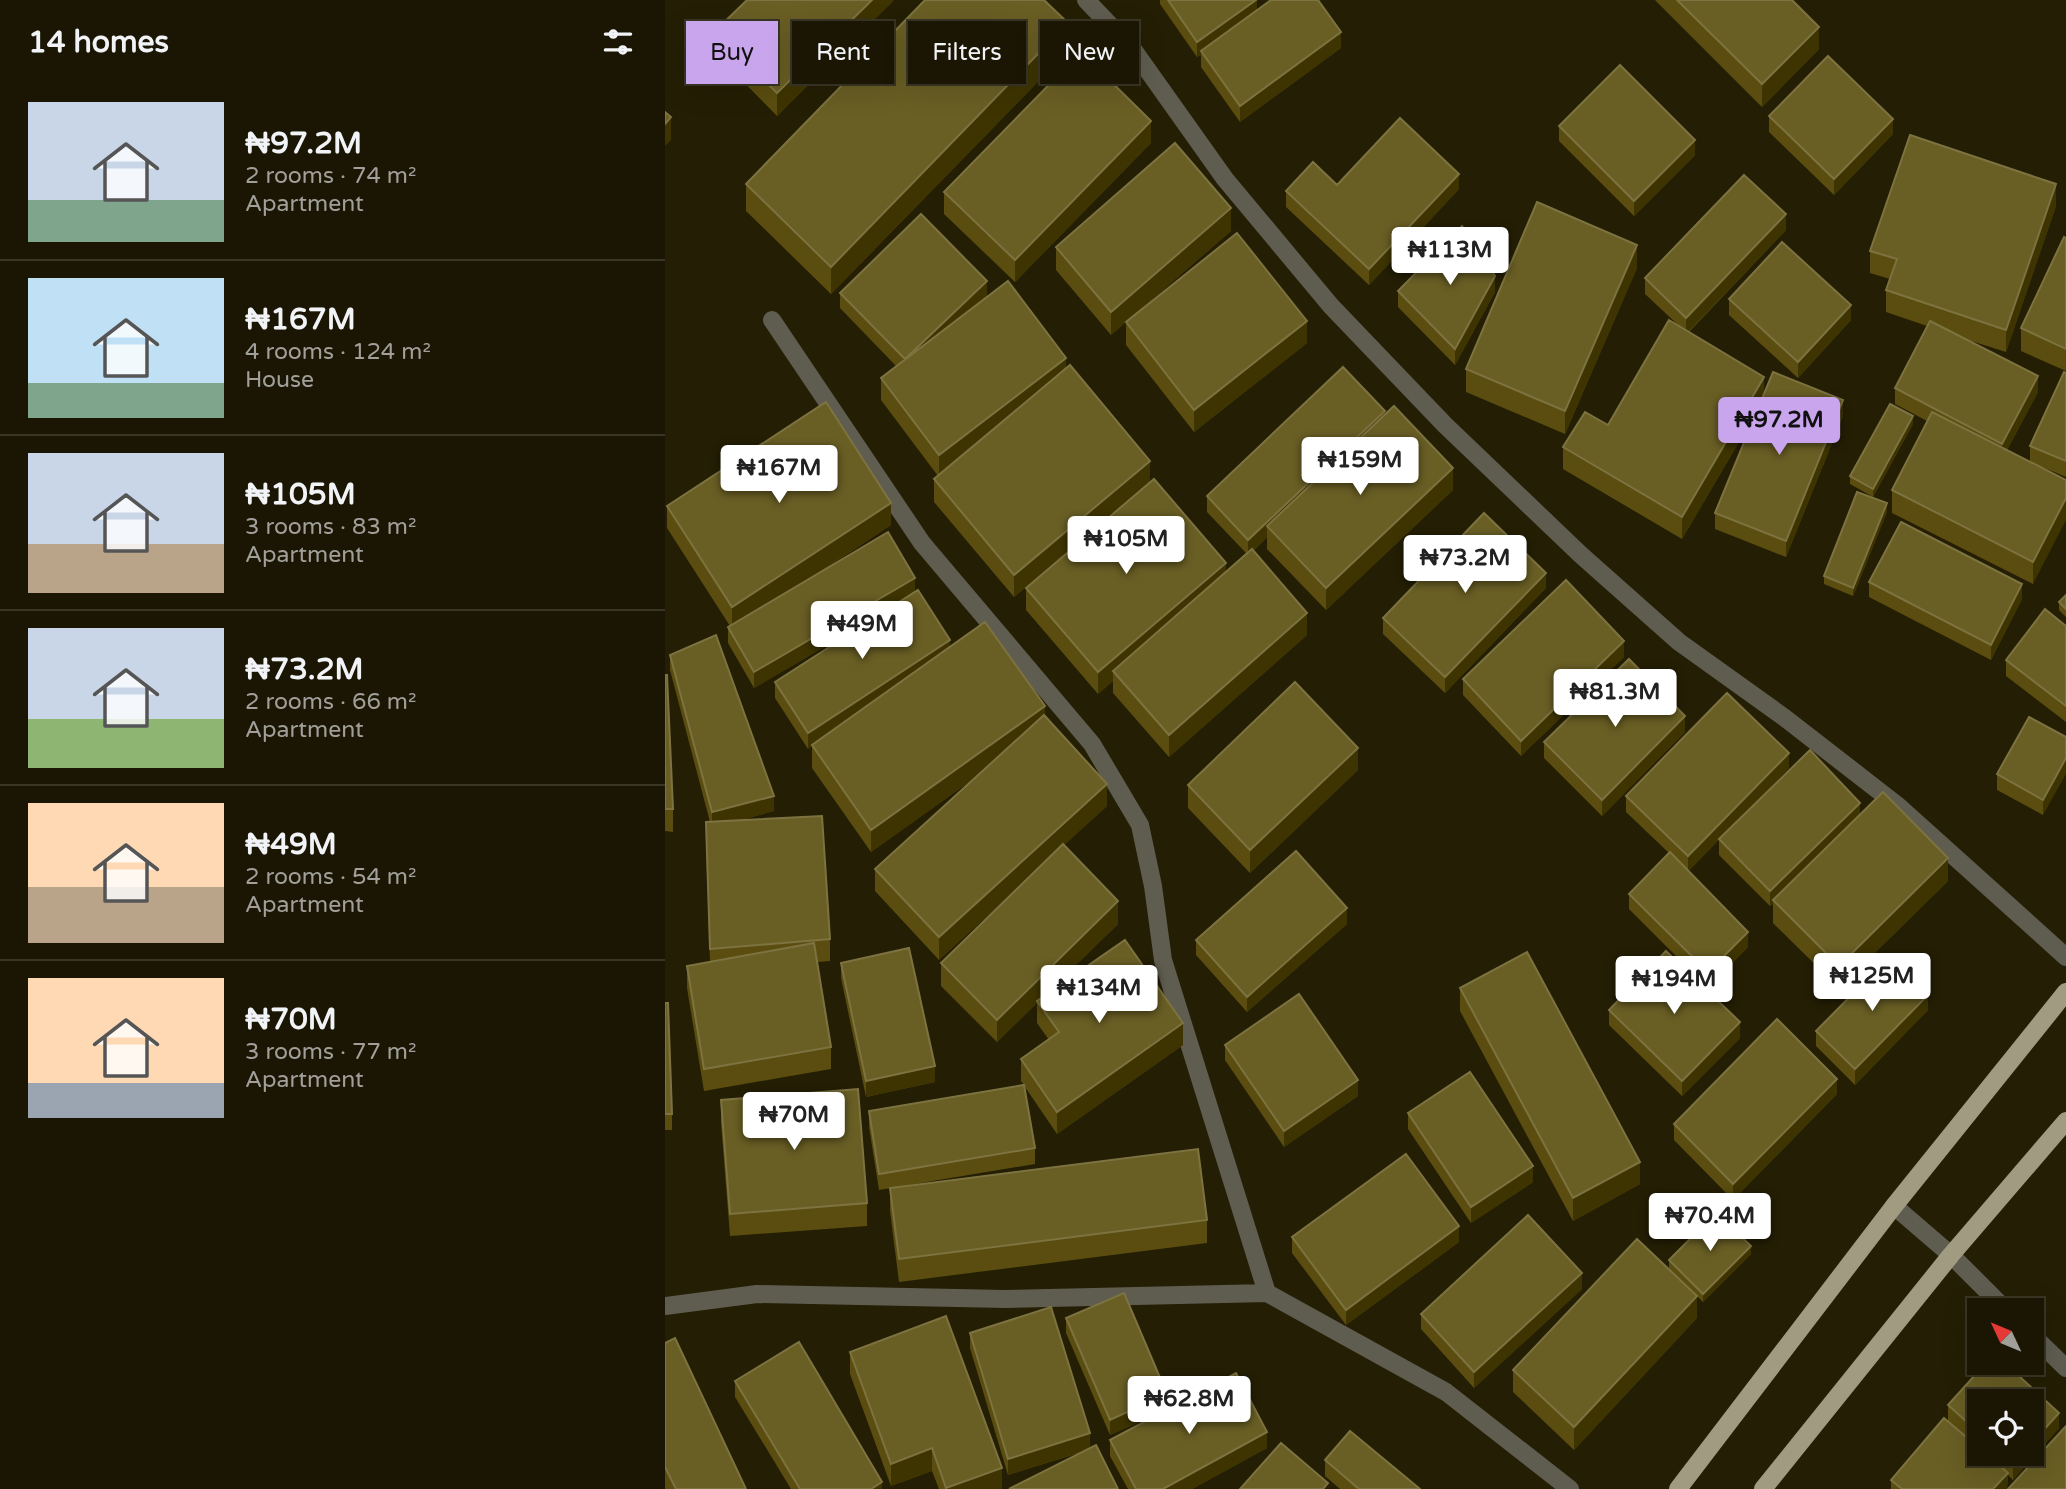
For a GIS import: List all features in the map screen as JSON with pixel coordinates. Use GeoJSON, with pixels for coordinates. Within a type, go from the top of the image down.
{"type":"FeatureCollection","features":[{"type":"Feature","properties":{"kind":"main road"},"geometry":{"type":"LineString","coordinates":[[1678,1489],[1894,1206],[2066,992]]}},
{"type":"Feature","properties":{"kind":"main road"},"geometry":{"type":"LineString","coordinates":[[1763,1489],[1951,1255],[2066,1121]]}},
{"type":"Feature","properties":{"kind":"street"},"geometry":{"type":"LineString","coordinates":[[1086,0],[1132,48],[1225,179],[1322,296],[1445,425],[1581,555],[1679,642],[1898,804],[2066,957]]}},
{"type":"Feature","properties":{"kind":"street"},"geometry":{"type":"LineString","coordinates":[[772,320],[922,543],[1092,744],[1140,825],[1153,886],[1163,960],[1267,1293]]}},
{"type":"Feature","properties":{"kind":"street"},"geometry":{"type":"LineString","coordinates":[[1894,1206],[1951,1255],[1994,1298]]}},
{"type":"Feature","properties":{"kind":"street"},"geometry":{"type":"LineString","coordinates":[[665,1306],[757,1294],[1005,1299],[1267,1293],[1446,1392],[1570,1489]]}},
{"type":"Feature","properties":{"kind":"street"},"geometry":{"type":"LineString","coordinates":[[2044,1347],[2066,1368]]}},
{"type":"Feature","properties":{"kind":"building"},"geometry":{"type":"Polygon","coordinates":[[[747,0],[872,0],[851,21],[792,21],[792,78],[777,93],[768,84],[778,84],[778,21],[725,21],[747,0]]]}},
{"type":"Feature","properties":{"kind":"building"},"geometry":{"type":"Polygon","coordinates":[[[925,0],[1044,0],[1066,21],[1040,21],[1040,52],[1026,66],[1026,21],[908,21],[908,84],[1009,84],[831,267],[746,184],[843,84],[894,84],[894,32],[925,0]]]}},
{"type":"Feature","properties":{"kind":"building"},"geometry":{"type":"Polygon","coordinates":[[[1168,0],[1256,0],[1197,42],[1168,0]]]}},
{"type":"Feature","properties":{"kind":"building"},"geometry":{"type":"Polygon","coordinates":[[[1271,0],[1318,0],[1341,32],[1240,106],[1201,51],[1271,0]]]}},
{"type":"Feature","properties":{"kind":"building"},"geometry":{"type":"Polygon","coordinates":[[[1677,0],[1792,0],[1819,27],[1762,84],[1677,0]]]}},
{"type":"Feature","properties":{"kind":"building"},"geometry":{"type":"Polygon","coordinates":[[[1828,56],[1893,119],[1834,179],[1769,116],[1828,56]]]}},
{"type":"Feature","properties":{"kind":"building"},"geometry":{"type":"Polygon","coordinates":[[[1620,65],[1695,140],[1634,201],[1559,126],[1620,65]]]}},
{"type":"Feature","properties":{"kind":"building"},"geometry":{"type":"Polygon","coordinates":[[[1050,84],[1113,84],[1151,121],[1015,260],[944,192],[1050,84]]]}},
{"type":"Feature","properties":{"kind":"building"},"geometry":{"type":"Polygon","coordinates":[[[665,112],[671,117],[665,124],[665,112]]]}},
{"type":"Feature","properties":{"kind":"building"},"geometry":{"type":"Polygon","coordinates":[[[1400,118],[1459,174],[1369,269],[1286,191],[1313,162],[1337,185],[1400,118]]]}},
{"type":"Feature","properties":{"kind":"building"},"geometry":{"type":"Polygon","coordinates":[[[1910,135],[2056,184],[2006,330],[1886,290],[1897,259],[1870,251],[1910,135]]]}},
{"type":"Feature","properties":{"kind":"building"},"geometry":{"type":"Polygon","coordinates":[[[1175,143],[1231,208],[1111,312],[1056,247],[1175,143]]]}},
{"type":"Feature","properties":{"kind":"building"},"geometry":{"type":"Polygon","coordinates":[[[1744,175],[1786,214],[1686,318],[1645,278],[1744,175]]]}},
{"type":"Feature","properties":{"kind":"building"},"geometry":{"type":"Polygon","coordinates":[[[1537,202],[1637,245],[1565,411],[1466,369],[1537,202]]]}},
{"type":"Feature","properties":{"kind":"building"},"geometry":{"type":"Polygon","coordinates":[[[921,214],[987,281],[905,359],[840,293],[921,214]]]}},
{"type":"Feature","properties":{"kind":"building"},"geometry":{"type":"Polygon","coordinates":[[[1462,226],[1495,276],[1455,349],[1398,291],[1462,226]]]}},
{"type":"Feature","properties":{"kind":"building"},"geometry":{"type":"Polygon","coordinates":[[[1237,233],[1307,321],[1194,410],[1126,322],[1237,233]]]}},
{"type":"Feature","properties":{"kind":"building"},"geometry":{"type":"Polygon","coordinates":[[[2064,237],[2066,238],[2066,349],[2021,328],[2064,237]]]}},
{"type":"Feature","properties":{"kind":"building"},"geometry":{"type":"Polygon","coordinates":[[[1782,242],[1851,305],[1798,362],[1729,299],[1782,242]]]}},
{"type":"Feature","properties":{"kind":"building"},"geometry":{"type":"Polygon","coordinates":[[[1008,281],[1066,358],[939,455],[881,378],[1008,281]]]}},
{"type":"Feature","properties":{"kind":"building"},"geometry":{"type":"Polygon","coordinates":[[[1669,320],[1764,377],[1682,517],[1563,447],[1585,412],[1608,425],[1669,320]]]}},
{"type":"Feature","properties":{"kind":"building"},"geometry":{"type":"Polygon","coordinates":[[[1930,321],[2038,376],[2002,444],[1895,388],[1930,321]]]}},
{"type":"Feature","properties":{"kind":"building"},"geometry":{"type":"Polygon","coordinates":[[[1070,365],[1150,461],[1014,575],[934,479],[1070,365]]]}},
{"type":"Feature","properties":{"kind":"building"},"geometry":{"type":"Polygon","coordinates":[[[1343,367],[1385,411],[1248,540],[1207,496],[1343,367]]]}},
{"type":"Feature","properties":{"kind":"building"},"geometry":{"type":"Polygon","coordinates":[[[1773,372],[1843,400],[1786,541],[1715,513],[1773,372]]]}},
{"type":"Feature","properties":{"kind":"building"},"geometry":{"type":"Polygon","coordinates":[[[2064,372],[2066,373],[2066,461],[2030,446],[2064,372]]]}},
{"type":"Feature","properties":{"kind":"building"},"geometry":{"type":"Polygon","coordinates":[[[826,402],[891,503],[732,607],[667,506],[826,402]]]}},
{"type":"Feature","properties":{"kind":"building"},"geometry":{"type":"Polygon","coordinates":[[[1890,404],[1913,416],[1873,489],[1850,476],[1890,404]]]}},
{"type":"Feature","properties":{"kind":"building"},"geometry":{"type":"Polygon","coordinates":[[[1394,406],[1453,468],[1326,588],[1267,526],[1394,406]]]}},
{"type":"Feature","properties":{"kind":"building"},"geometry":{"type":"Polygon","coordinates":[[[1932,412],[2066,480],[2066,498],[2033,562],[1892,490],[1932,412]]]}},
{"type":"Feature","properties":{"kind":"building"},"geometry":{"type":"Polygon","coordinates":[[[1154,479],[1226,563],[1098,672],[1026,588],[1154,479]]]}},
{"type":"Feature","properties":{"kind":"building"},"geometry":{"type":"Polygon","coordinates":[[[1857,492],[1887,503],[1853,588],[1824,576],[1857,492]]]}},
{"type":"Feature","properties":{"kind":"building"},"geometry":{"type":"Polygon","coordinates":[[[1484,513],[1546,573],[1445,677],[1383,618],[1484,513]]]}},
{"type":"Feature","properties":{"kind":"building"},"geometry":{"type":"Polygon","coordinates":[[[1901,522],[2022,584],[1991,645],[1869,582],[1901,522]]]}},
{"type":"Feature","properties":{"kind":"building"},"geometry":{"type":"Polygon","coordinates":[[[888,532],[915,578],[754,672],[728,627],[888,532]]]}},
{"type":"Feature","properties":{"kind":"building"},"geometry":{"type":"Polygon","coordinates":[[[1252,549],[1307,613],[1169,735],[1113,671],[1252,549]]]}},
{"type":"Feature","properties":{"kind":"building"},"geometry":{"type":"Polygon","coordinates":[[[1566,580],[1624,641],[1521,741],[1463,679],[1566,580]]]}},
{"type":"Feature","properties":{"kind":"building"},"geometry":{"type":"Polygon","coordinates":[[[918,590],[950,640],[808,733],[775,682],[918,590]]]}},
{"type":"Feature","properties":{"kind":"building"},"geometry":{"type":"Polygon","coordinates":[[[2066,595],[2066,609],[2059,602],[2066,595]]]}},
{"type":"Feature","properties":{"kind":"building"},"geometry":{"type":"Polygon","coordinates":[[[2045,609],[2066,626],[2066,706],[2006,660],[2045,609]]]}},
{"type":"Feature","properties":{"kind":"building"},"geometry":{"type":"Polygon","coordinates":[[[985,622],[1045,706],[871,830],[812,745],[985,622]]]}},
{"type":"Feature","properties":{"kind":"building"},"geometry":{"type":"Polygon","coordinates":[[[716,635],[774,796],[712,812],[670,655],[716,635]]]}},
{"type":"Feature","properties":{"kind":"building"},"geometry":{"type":"Polygon","coordinates":[[[1629,659],[1685,716],[1602,800],[1544,742],[1629,659]]]}},
{"type":"Feature","properties":{"kind":"building"},"geometry":{"type":"Polygon","coordinates":[[[667,675],[673,809],[665,809],[667,675]]]}},
{"type":"Feature","properties":{"kind":"building"},"geometry":{"type":"Polygon","coordinates":[[[1295,682],[1358,748],[1250,850],[1188,785],[1295,682]]]}},
{"type":"Feature","properties":{"kind":"building"},"geometry":{"type":"Polygon","coordinates":[[[1727,693],[1789,753],[1688,856],[1626,796],[1727,693]]]}},
{"type":"Feature","properties":{"kind":"building"},"geometry":{"type":"Polygon","coordinates":[[[1044,715],[1107,784],[939,937],[875,869],[1044,715]]]}},
{"type":"Feature","properties":{"kind":"building"},"geometry":{"type":"Polygon","coordinates":[[[2029,717],[2066,737],[2066,758],[2043,800],[1997,774],[2029,717]]]}},
{"type":"Feature","properties":{"kind":"building"},"geometry":{"type":"Polygon","coordinates":[[[1810,750],[1860,803],[1770,891],[1719,839],[1810,750]]]}},
{"type":"Feature","properties":{"kind":"building"},"geometry":{"type":"Polygon","coordinates":[[[1883,792],[1948,858],[1839,966],[1773,900],[1883,792]]]}},
{"type":"Feature","properties":{"kind":"building"},"geometry":{"type":"Polygon","coordinates":[[[822,816],[830,939],[710,949],[706,822],[822,816]]]}},
{"type":"Feature","properties":{"kind":"building"},"geometry":{"type":"Polygon","coordinates":[[[1063,844],[1118,901],[997,1020],[941,963],[1063,844]]]}},
{"type":"Feature","properties":{"kind":"building"},"geometry":{"type":"Polygon","coordinates":[[[1296,851],[1347,908],[1247,997],[1196,940],[1296,851]]]}},
{"type":"Feature","properties":{"kind":"building"},"geometry":{"type":"Polygon","coordinates":[[[1670,852],[1748,932],[1708,972],[1629,894],[1670,852]]]}},
{"type":"Feature","properties":{"kind":"building"},"geometry":{"type":"Polygon","coordinates":[[[1125,940],[1183,1023],[1057,1112],[1021,1059],[1059,1032],[1037,1001],[1125,940]]]}},
{"type":"Feature","properties":{"kind":"building"},"geometry":{"type":"Polygon","coordinates":[[[814,943],[831,1047],[704,1069],[687,966],[814,943]]]}},
{"type":"Feature","properties":{"kind":"building"},"geometry":{"type":"Polygon","coordinates":[[[909,948],[935,1066],[866,1081],[841,963],[909,948]]]}},
{"type":"Feature","properties":{"kind":"building"},"geometry":{"type":"Polygon","coordinates":[[[1666,951],[1740,1022],[1682,1081],[1609,1010],[1666,951]]]}},
{"type":"Feature","properties":{"kind":"building"},"geometry":{"type":"Polygon","coordinates":[[[1527,952],[1640,1162],[1573,1198],[1460,988],[1527,952]]]}},
{"type":"Feature","properties":{"kind":"building"},"geometry":{"type":"Polygon","coordinates":[[[1890,956],[1928,995],[1855,1069],[1816,1031],[1890,956]]]}},
{"type":"Feature","properties":{"kind":"building"},"geometry":{"type":"Polygon","coordinates":[[[1299,994],[1358,1080],[1284,1131],[1225,1045],[1299,994]]]}},
{"type":"Feature","properties":{"kind":"building"},"geometry":{"type":"Polygon","coordinates":[[[665,1003],[668,1003],[672,1114],[665,1114],[665,1003]]]}},
{"type":"Feature","properties":{"kind":"building"},"geometry":{"type":"Polygon","coordinates":[[[1777,1019],[1837,1079],[1733,1184],[1674,1124],[1777,1019]]]}},
{"type":"Feature","properties":{"kind":"building"},"geometry":{"type":"Polygon","coordinates":[[[1470,1072],[1533,1166],[1471,1207],[1408,1113],[1470,1072]]]}},
{"type":"Feature","properties":{"kind":"building"},"geometry":{"type":"Polygon","coordinates":[[[1024,1085],[1035,1148],[879,1174],[869,1111],[1024,1085]]]}},
{"type":"Feature","properties":{"kind":"building"},"geometry":{"type":"Polygon","coordinates":[[[858,1089],[867,1203],[730,1214],[721,1100],[858,1089]]]}},
{"type":"Feature","properties":{"kind":"building"},"geometry":{"type":"Polygon","coordinates":[[[1198,1149],[1207,1220],[899,1259],[890,1188],[1198,1149]]]}},
{"type":"Feature","properties":{"kind":"building"},"geometry":{"type":"Polygon","coordinates":[[[1406,1154],[1459,1226],[1346,1310],[1292,1237],[1406,1154]]]}},
{"type":"Feature","properties":{"kind":"building"},"geometry":{"type":"Polygon","coordinates":[[[1716,1213],[1751,1246],[1703,1294],[1669,1260],[1716,1213]]]}},
{"type":"Feature","properties":{"kind":"building"},"geometry":{"type":"Polygon","coordinates":[[[1528,1215],[1582,1273],[1474,1372],[1421,1314],[1528,1215]]]}},
{"type":"Feature","properties":{"kind":"building"},"geometry":{"type":"Polygon","coordinates":[[[1637,1239],[1697,1296],[1574,1427],[1513,1370],[1637,1239]]]}},
{"type":"Feature","properties":{"kind":"building"},"geometry":{"type":"Polygon","coordinates":[[[1124,1293],[1167,1394],[1110,1420],[1066,1318],[1124,1293]]]}},
{"type":"Feature","properties":{"kind":"building"},"geometry":{"type":"Polygon","coordinates":[[[1051,1307],[1090,1433],[1008,1459],[970,1333],[1051,1307]]]}},
{"type":"Feature","properties":{"kind":"building"},"geometry":{"type":"Polygon","coordinates":[[[946,1316],[1002,1468],[946,1488],[932,1448],[891,1464],[850,1352],[946,1316]]]}},
{"type":"Feature","properties":{"kind":"building"},"geometry":{"type":"Polygon","coordinates":[[[675,1338],[746,1489],[676,1489],[665,1467],[665,1343],[675,1338]]]}},
{"type":"Feature","properties":{"kind":"building"},"geometry":{"type":"Polygon","coordinates":[[[799,1342],[882,1482],[871,1489],[800,1489],[735,1381],[799,1342]]]}},
{"type":"Feature","properties":{"kind":"building"},"geometry":{"type":"Polygon","coordinates":[[[1236,1373],[1267,1432],[1163,1489],[1136,1489],[1110,1440],[1236,1373]]]}},
{"type":"Feature","properties":{"kind":"building"},"geometry":{"type":"Polygon","coordinates":[[[1974,1376],[2019,1376],[2033,1389],[1967,1389],[1967,1422],[1948,1405],[1974,1376]]]}},
{"type":"Feature","properties":{"kind":"building"},"geometry":{"type":"Polygon","coordinates":[[[2044,1399],[2059,1413],[2044,1430],[2044,1399]]]}},
{"type":"Feature","properties":{"kind":"building"},"geometry":{"type":"Polygon","coordinates":[[[1944,1418],[1967,1438],[1967,1466],[2000,1466],[2008,1473],[1993,1489],[1902,1489],[1891,1480],[1944,1418]]]}},
{"type":"Feature","properties":{"kind":"building"},"geometry":{"type":"Polygon","coordinates":[[[2066,1426],[2066,1489],[2008,1489],[2029,1466],[2044,1466],[2044,1450],[2066,1426]]]}},
{"type":"Feature","properties":{"kind":"building"},"geometry":{"type":"Polygon","coordinates":[[[1350,1431],[1420,1489],[1359,1489],[1325,1460],[1350,1431]]]}},
{"type":"Feature","properties":{"kind":"building"},"geometry":{"type":"Polygon","coordinates":[[[1281,1443],[1328,1483],[1323,1489],[1240,1489],[1281,1443]]]}},
{"type":"Feature","properties":{"kind":"building"},"geometry":{"type":"Polygon","coordinates":[[[1096,1445],[1118,1489],[1009,1489],[1096,1445]]]}}]}
